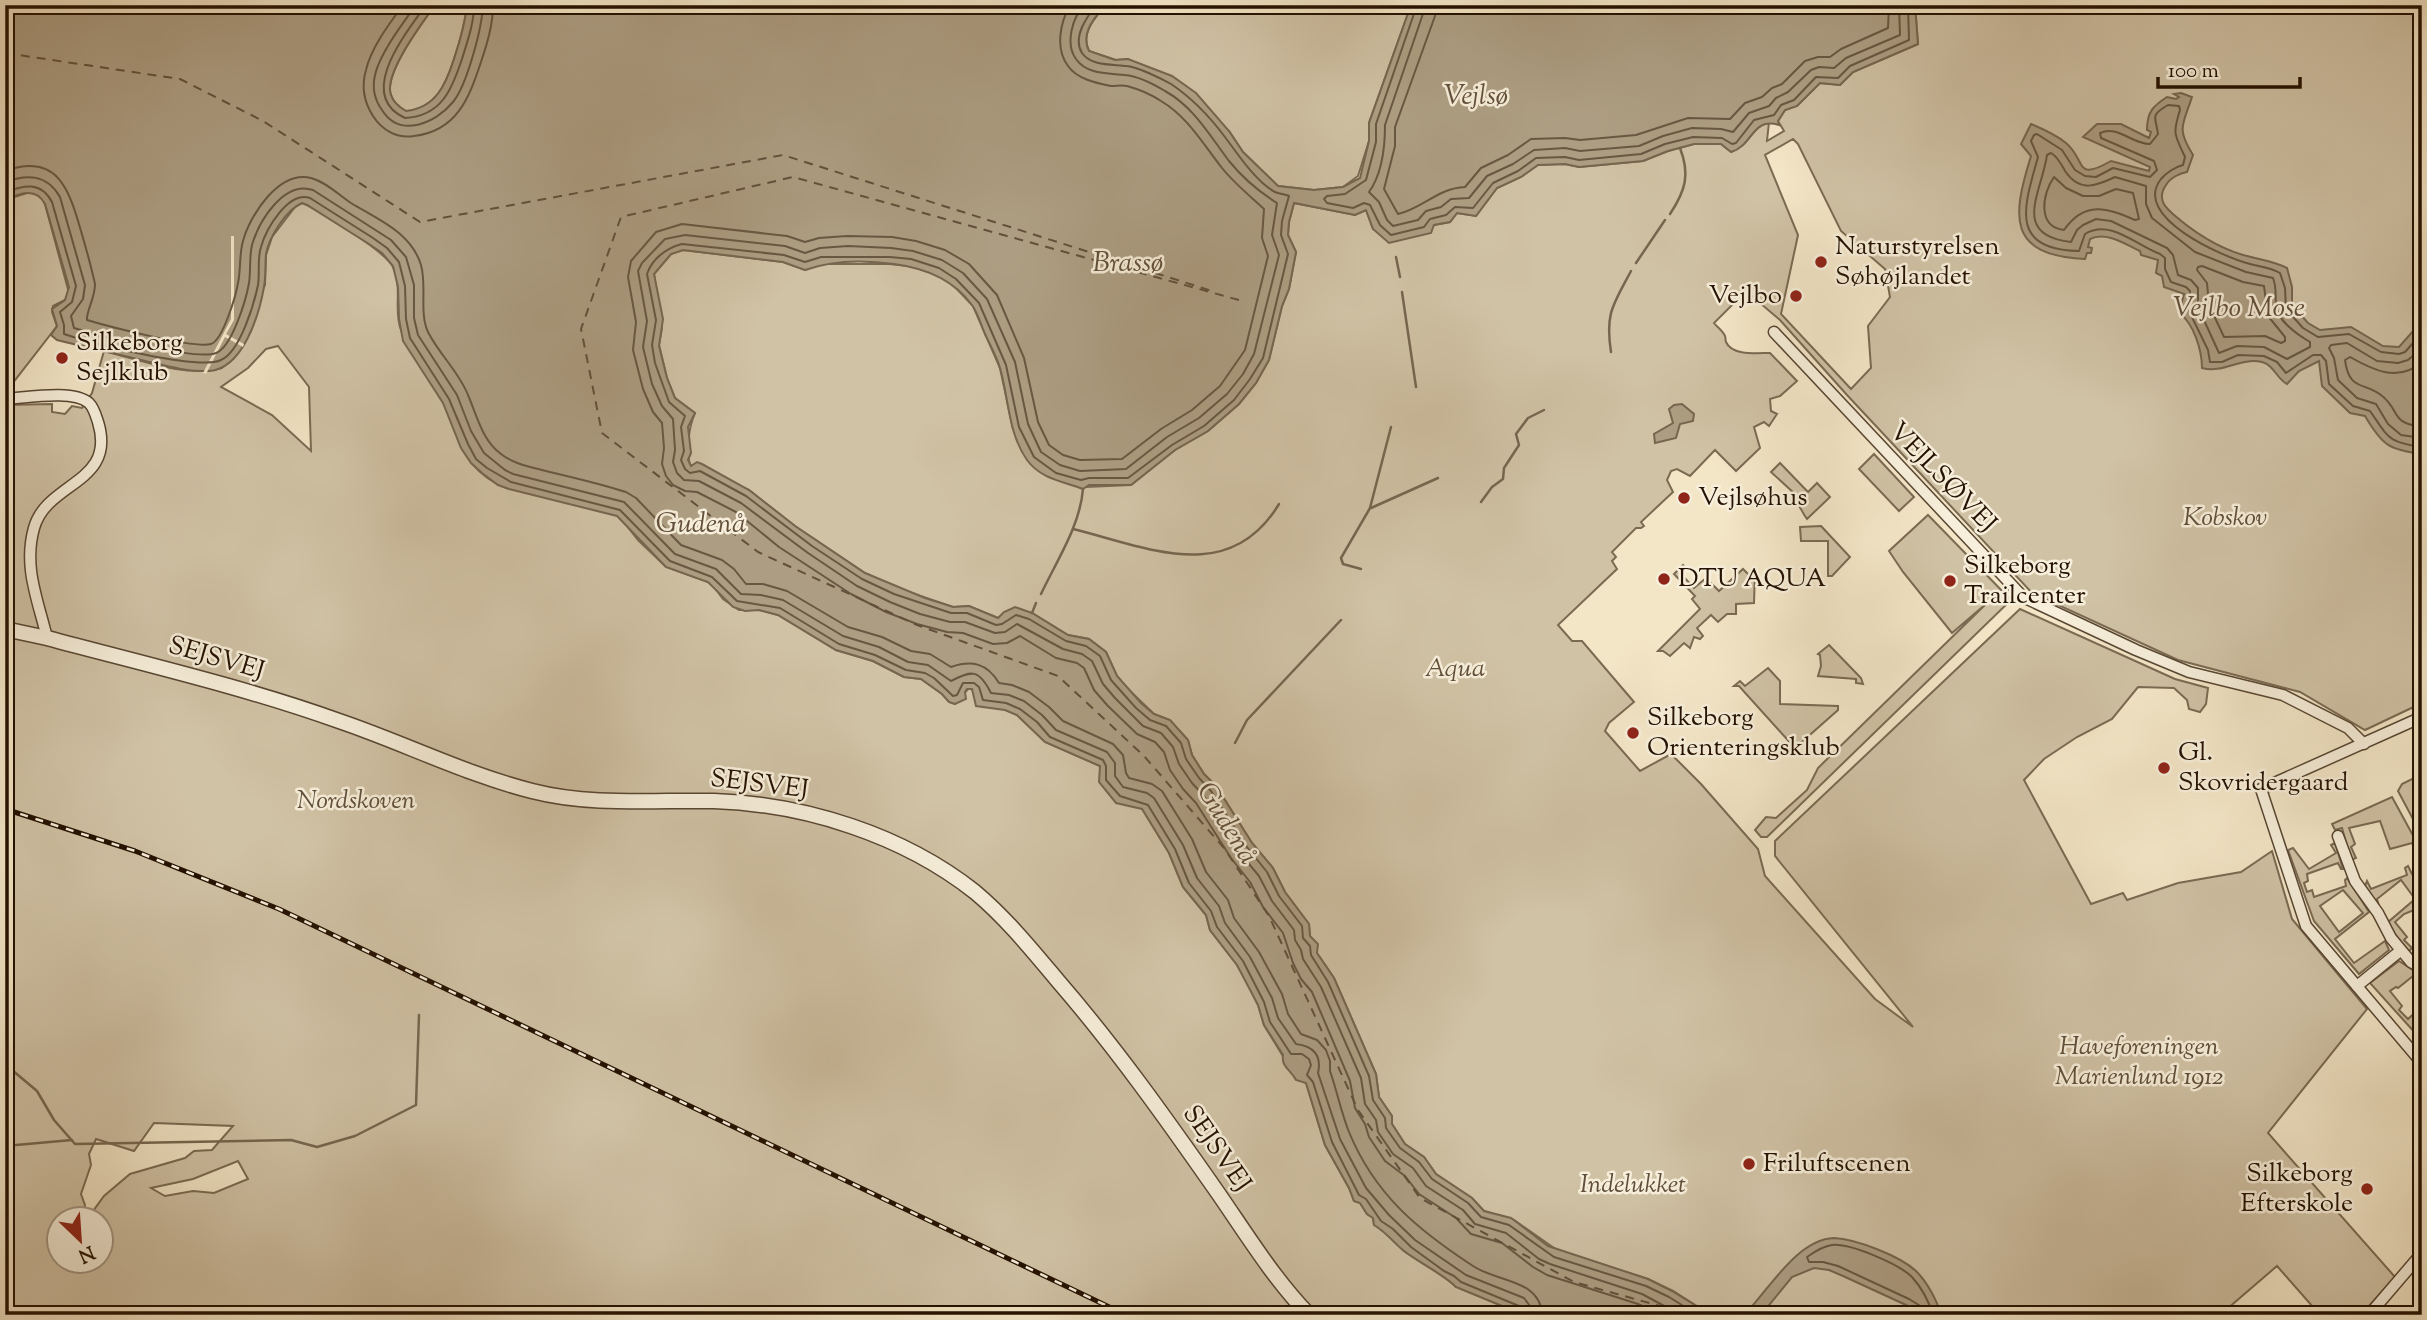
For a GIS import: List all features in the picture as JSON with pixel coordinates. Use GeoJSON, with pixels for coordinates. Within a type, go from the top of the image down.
{"type":"FeatureCollection","features":[{"type":"Feature","properties":{"kind":"street","name":"VEJLSØVEJ"},"geometry":{"type":"LineString","coordinates":[[1774,332],[2023,597],[2189,672],[2283,695],[2348,729],[2364,744]]}},
{"type":"Feature","properties":{"kind":"street"},"geometry":{"type":"LineString","coordinates":[[5,399],[68,395],[91,405],[100,430],[101,445],[98,460],[92,470],[60,493],[34,525],[29,569],[47,638]]}},
{"type":"Feature","properties":{"kind":"street","name":"SEJSVEJ"},"geometry":{"type":"LineString","coordinates":[[5,629],[47,638],[303,709],[531,791],[574,799],[714,801],[775,807],[845,825],[886,840],[923,858],[960,881],[995,911],[1089,1017],[1124,1060],[1266,1263],[1309,1315]]}},
{"type":"Feature","properties":{"kind":"street"},"geometry":{"type":"LineString","coordinates":[[2422,717],[2261,789],[2306,926],[2422,1063]]}},
{"type":"Feature","properties":{"kind":"street"},"geometry":{"type":"LineString","coordinates":[[2338,835],[2356,881],[2400,951],[2422,968]]}},
{"type":"Feature","properties":{"kind":"street"},"geometry":{"type":"LineString","coordinates":[[2357,986],[2400,951]]}},
{"type":"Feature","properties":{"kind":"street"},"geometry":{"type":"LineString","coordinates":[[2369,1315],[2422,1253]]}},
{"type":"Feature","properties":{"kind":"green space"},"geometry":{"type":"Polygon","coordinates":[[[435,5],[467,5],[460,39],[447,77],[438,93],[425,105],[406,111],[391,95],[393,74],[406,48],[435,5]]]}},
{"type":"Feature","properties":{"kind":"green space"},"geometry":{"type":"Polygon","coordinates":[[[1117,5],[1411,5],[1369,123],[1369,141],[1358,176],[1343,187],[1314,190],[1278,186],[1243,152],[1229,131],[1128,59],[1116,60],[1089,51],[1086,39],[1091,23],[1102,9],[1111,10],[1117,5]]]}},
{"type":"Feature","properties":{"kind":"green space"},"geometry":{"type":"Polygon","coordinates":[[[1915,5],[2406,5],[2422,19],[2422,703],[2365,730],[2300,692],[2178,660],[2032,593],[1780,320],[1746,291],[1714,323],[1734,350],[1770,353],[1797,381],[1780,396],[1770,399],[1771,411],[1777,414],[1769,426],[1764,422],[1754,427],[1760,448],[1736,471],[1715,450],[1690,476],[1677,469],[1671,471],[1667,480],[1673,492],[1641,522],[1644,526],[1636,528],[1612,552],[1616,557],[1612,561],[1617,569],[1558,625],[1572,641],[1582,641],[1634,702],[1609,723],[1605,731],[1640,771],[1671,754],[1758,849],[1765,876],[1875,999],[1913,1027],[1775,856],[1775,841],[2020,609],[2175,679],[2208,688],[2206,704],[2200,712],[2189,709],[2187,700],[2174,688],[2138,687],[2112,719],[2077,737],[2044,759],[2024,780],[2091,904],[2123,893],[2127,900],[2178,883],[2241,872],[2272,851],[2292,919],[2367,1009],[2268,1133],[2395,1277],[2361,1315],[2320,1315],[2277,1266],[2220,1315],[1711,1315],[1648,1279],[1557,1250],[1514,1220],[1484,1211],[1472,1198],[1436,1174],[1424,1157],[1405,1144],[1392,1124],[1392,1116],[1379,1097],[1376,1074],[1334,978],[1317,953],[1310,936],[1309,924],[1216,786],[1204,774],[1192,755],[1188,740],[1170,720],[1154,714],[1126,687],[1117,676],[1106,652],[1089,639],[1068,635],[1032,613],[998,618],[969,606],[953,607],[897,588],[865,573],[795,526],[749,490],[691,467],[688,440],[695,413],[675,398],[659,345],[662,328],[654,274],[671,254],[683,250],[783,262],[805,270],[822,264],[889,264],[909,266],[936,274],[952,284],[973,306],[1000,368],[1013,429],[1069,484],[1086,487],[1131,485],[1175,450],[1208,431],[1239,404],[1256,383],[1269,360],[1282,306],[1289,289],[1296,252],[1288,235],[1294,203],[1355,215],[1366,210],[1373,229],[1434,225],[1450,222],[1457,213],[1476,216],[1497,188],[1521,177],[1538,165],[1565,164],[1579,167],[1643,161],[1694,144],[1721,144],[1731,152],[1742,146],[1758,128],[1769,122],[1767,141],[1784,131],[1778,121],[1785,110],[1797,106],[1820,83],[1840,85],[1853,72],[1918,44],[1915,5]],[[1793,139],[1765,155],[1798,235],[1781,314],[1851,389],[1871,368],[1868,326],[1890,297],[1885,269],[1841,231],[1798,144],[1793,139]]]}},
{"type":"Feature","properties":{"kind":"green space"},"geometry":{"type":"Polygon","coordinates":[[[30,192],[42,197],[45,204],[69,293],[65,300],[53,306],[52,312],[57,326],[5,393],[5,200],[30,192]]]}},
{"type":"Feature","properties":{"kind":"green space","name":"Nordskoven"},"geometry":{"type":"Polygon","coordinates":[[[302,203],[336,222],[388,260],[396,275],[398,315],[405,340],[444,404],[466,454],[482,474],[494,482],[509,489],[595,485],[638,540],[666,567],[708,582],[723,599],[739,610],[759,610],[778,615],[836,650],[873,661],[904,677],[921,679],[949,702],[955,704],[968,689],[972,689],[974,695],[1017,715],[1045,742],[1100,766],[1116,802],[1142,808],[1169,853],[1183,887],[1206,915],[1210,930],[1237,965],[1250,988],[1264,1025],[1292,1071],[1306,1083],[1325,1145],[1354,1201],[1360,1203],[1373,1218],[1374,1225],[1404,1251],[1456,1287],[1524,1315],[5,1315],[5,405],[52,404],[52,412],[65,414],[72,406],[82,408],[92,393],[104,351],[178,369],[208,371],[222,368],[265,285],[266,255],[272,237],[295,207],[302,203]],[[278,346],[266,349],[248,368],[221,387],[272,415],[311,451],[309,387],[278,346]],[[154,1123],[134,1151],[96,1139],[89,1154],[91,1165],[81,1194],[85,1204],[46,1204],[46,1274],[116,1274],[116,1204],[98,1204],[104,1196],[130,1174],[185,1158],[194,1151],[212,1150],[233,1126],[154,1123]],[[238,1161],[193,1179],[151,1188],[165,1196],[193,1191],[214,1193],[248,1179],[238,1161]]]}},
{"type":"Feature","properties":{"kind":"green space"},"geometry":{"type":"Polygon","coordinates":[[[1874,454],[1914,497],[1899,511],[1859,469],[1874,454]]]}},
{"type":"Feature","properties":{"kind":"green space"},"geometry":{"type":"Polygon","coordinates":[[[1780,463],[1808,492],[1817,483],[1830,497],[1807,519],[1792,497],[1795,494],[1771,472],[1780,463]]]}},
{"type":"Feature","properties":{"kind":"green space"},"geometry":{"type":"Polygon","coordinates":[[[1928,515],[2011,600],[1767,837],[1761,837],[1755,830],[1766,817],[1776,818],[1807,790],[1818,768],[1987,603],[1952,633],[1903,572],[1889,551],[1928,515]]]}},
{"type":"Feature","properties":{"kind":"green space"},"geometry":{"type":"Polygon","coordinates":[[[1821,526],[1850,557],[1832,576],[1828,576],[1828,541],[1801,541],[1800,527],[1821,526]]]}},
{"type":"Feature","properties":{"kind":"green space"},"geometry":{"type":"Polygon","coordinates":[[[1683,565],[1685,567],[1680,573],[1694,588],[1706,578],[1719,591],[1743,569],[1750,576],[1755,572],[1754,603],[1736,604],[1736,614],[1727,614],[1718,622],[1711,615],[1697,628],[1703,636],[1700,639],[1694,637],[1690,648],[1684,643],[1670,656],[1658,651],[1700,609],[1692,599],[1695,596],[1674,574],[1683,565]]]}},
{"type":"Feature","properties":{"kind":"green space"},"geometry":{"type":"Polygon","coordinates":[[[1829,645],[1861,678],[1863,684],[1856,683],[1856,679],[1818,676],[1821,666],[1818,654],[1829,645]]]}},
{"type":"Feature","properties":{"kind":"green space"},"geometry":{"type":"Polygon","coordinates":[[[1768,668],[1780,681],[1780,704],[1838,706],[1838,710],[1795,748],[1739,686],[1734,686],[1740,681],[1745,686],[1768,668]]]}},
{"type":"Feature","properties":{"kind":"green space"},"geometry":{"type":"Polygon","coordinates":[[[2422,774],[2422,836],[2398,791],[2402,784],[2422,774]]]}},
{"type":"Feature","properties":{"kind":"green space"},"geometry":{"type":"Polygon","coordinates":[[[2392,797],[2422,852],[2422,867],[2412,843],[2390,849],[2380,821],[2349,828],[2355,844],[2351,847],[2356,858],[2351,860],[2342,828],[2335,830],[2332,824],[2392,797]]]}},
{"type":"Feature","properties":{"kind":"green space"},"geometry":{"type":"Polygon","coordinates":[[[2335,843],[2343,869],[2338,863],[2307,874],[2308,881],[2304,883],[2307,892],[2312,890],[2314,897],[2346,886],[2347,878],[2369,912],[2335,939],[2354,963],[2385,941],[2389,950],[2359,974],[2314,921],[2288,850],[2293,848],[2309,869],[2336,853],[2331,845],[2335,843]],[[2343,890],[2320,906],[2339,932],[2363,913],[2343,890]]]}},
{"type":"Feature","properties":{"kind":"green space"},"geometry":{"type":"Polygon","coordinates":[[[2408,866],[2412,874],[2422,871],[2422,911],[2419,908],[2404,914],[2395,922],[2407,937],[2404,940],[2412,948],[2408,952],[2387,923],[2415,899],[2401,880],[2377,899],[2379,906],[2365,886],[2367,881],[2371,889],[2407,875],[2405,868],[2408,866]]]}},
{"type":"Feature","properties":{"kind":"green space"},"geometry":{"type":"Polygon","coordinates":[[[2399,961],[2422,976],[2422,984],[2413,976],[2390,991],[2402,1006],[2399,1010],[2408,1019],[2419,1009],[2422,1010],[2422,1015],[2415,1022],[2422,1029],[2417,1035],[2370,983],[2399,961]]]}},
{"type":"Feature","properties":{"kind":"water","name":"Brassø"},"geometry":{"type":"Polygon","coordinates":[[[5,5],[435,5],[405,48],[393,74],[391,95],[406,111],[425,105],[443,86],[464,26],[467,5],[1117,5],[1111,10],[1102,9],[1091,23],[1086,39],[1089,51],[1115,60],[1128,59],[1172,76],[1196,93],[1229,131],[1243,152],[1278,186],[1314,190],[1343,187],[1360,178],[1369,141],[1369,123],[1411,5],[1915,5],[1918,44],[1853,72],[1840,85],[1820,83],[1797,106],[1785,110],[1778,121],[1779,125],[1763,125],[1739,149],[1731,152],[1721,144],[1694,144],[1643,161],[1579,167],[1565,164],[1538,165],[1521,177],[1497,188],[1476,216],[1457,213],[1450,222],[1434,225],[1431,233],[1389,243],[1373,229],[1366,210],[1355,215],[1294,203],[1288,235],[1296,252],[1289,289],[1282,306],[1269,360],[1256,383],[1239,404],[1208,431],[1175,450],[1131,485],[1089,485],[1083,489],[1052,479],[1027,460],[1016,439],[999,364],[976,312],[956,288],[938,276],[917,268],[883,263],[838,263],[805,270],[783,262],[683,250],[671,254],[654,274],[663,319],[659,346],[667,378],[675,398],[695,413],[688,427],[691,453],[688,460],[691,466],[697,462],[702,464],[749,490],[795,526],[865,573],[925,598],[953,607],[969,606],[998,618],[1015,607],[1032,613],[1068,635],[1089,639],[1106,652],[1117,676],[1141,703],[1154,714],[1170,720],[1188,740],[1192,755],[1204,774],[1216,786],[1309,924],[1310,936],[1318,944],[1317,953],[1334,978],[1376,1074],[1379,1097],[1392,1116],[1392,1124],[1405,1144],[1424,1157],[1436,1174],[1472,1198],[1484,1211],[1511,1218],[1548,1246],[1648,1279],[1711,1315],[1524,1315],[1456,1287],[1404,1251],[1374,1225],[1373,1218],[1360,1203],[1354,1201],[1325,1145],[1306,1083],[1296,1080],[1285,1066],[1283,1055],[1264,1025],[1258,1005],[1237,965],[1210,930],[1206,915],[1183,887],[1169,853],[1142,809],[1116,803],[1099,782],[1100,766],[1045,742],[1017,715],[1005,710],[976,706],[972,689],[965,692],[966,699],[955,704],[949,702],[921,679],[904,677],[873,661],[836,650],[778,615],[733,607],[708,582],[666,567],[617,516],[498,485],[471,463],[461,448],[443,403],[403,341],[398,287],[393,266],[382,253],[307,205],[302,203],[296,207],[274,232],[266,254],[264,287],[253,325],[240,351],[221,368],[209,371],[183,369],[57,340],[51,335],[57,326],[52,309],[65,300],[69,287],[45,204],[32,193],[5,200],[5,5]]]}},
{"type":"Feature","properties":{"kind":"water","name":"Vejlbo Mose"},"geometry":{"type":"Polygon","coordinates":[[[2181,93],[2192,97],[2183,132],[2193,155],[2187,172],[2175,176],[2166,185],[2162,196],[2164,205],[2213,243],[2287,268],[2292,287],[2292,305],[2308,323],[2320,330],[2351,327],[2383,346],[2399,347],[2422,321],[2422,454],[2394,448],[2376,434],[2365,416],[2350,413],[2322,386],[2319,361],[2299,371],[2287,384],[2262,362],[2246,362],[2217,369],[2202,368],[2196,338],[2189,323],[2179,313],[2184,294],[2164,287],[2162,276],[2156,273],[2158,260],[2141,255],[2140,251],[2109,237],[2090,239],[2088,247],[2092,248],[2091,253],[2087,253],[2085,259],[2041,250],[2029,241],[2022,229],[2019,214],[2020,197],[2031,156],[2021,144],[2031,124],[2066,143],[2086,169],[2091,170],[2111,161],[2149,171],[2150,167],[2083,137],[2097,124],[2121,124],[2149,138],[2151,132],[2147,130],[2147,124],[2152,110],[2167,97],[2176,99],[2179,97],[2174,94],[2181,93]]]}},
{"type":"Feature","properties":{"kind":"water"},"geometry":{"type":"Polygon","coordinates":[[[1682,404],[1694,414],[1693,421],[1680,424],[1676,438],[1655,443],[1654,434],[1673,423],[1669,409],[1682,404]]]}},
{"type":"Feature","properties":{"kind":"water"},"geometry":{"type":"Polygon","coordinates":[[[1834,1238],[1877,1249],[1909,1265],[1928,1286],[1941,1315],[1921,1315],[1906,1305],[1843,1276],[1814,1268],[1792,1277],[1761,1315],[1744,1315],[1796,1256],[1820,1241],[1834,1238]]]}},
{"type":"Feature","properties":{"kind":"pier"},"geometry":{"type":"Polygon","coordinates":[[[231,236],[234,236],[234,320],[226,334],[244,344],[243,347],[225,337],[206,374],[203,373],[231,319],[231,236]]]}},
{"type":"Feature","properties":{"kind":"waterway"},"geometry":{"type":"LineString","coordinates":[[1670,214],[1685,182],[1685,166],[1680,148]]}},
{"type":"Feature","properties":{"kind":"waterway"},"geometry":{"type":"LineString","coordinates":[[1636,263],[1665,220]]}},
{"type":"Feature","properties":{"kind":"waterway"},"geometry":{"type":"LineString","coordinates":[[1396,257],[1400,277]]}},
{"type":"Feature","properties":{"kind":"waterway"},"geometry":{"type":"LineString","coordinates":[[1611,352],[1610,318],[1631,271]]}},
{"type":"Feature","properties":{"kind":"waterway"},"geometry":{"type":"LineString","coordinates":[[1402,292],[1416,387]]}},
{"type":"Feature","properties":{"kind":"waterway"},"geometry":{"type":"LineString","coordinates":[[1481,502],[1492,487],[1503,479],[1504,468],[1519,445],[1516,434],[1528,418],[1544,410]]}},
{"type":"Feature","properties":{"kind":"waterway"},"geometry":{"type":"LineString","coordinates":[[1361,569],[1343,564],[1341,558],[1370,508],[1391,427]]}},
{"type":"Feature","properties":{"kind":"waterway"},"geometry":{"type":"LineString","coordinates":[[1371,508],[1438,478]]}},
{"type":"Feature","properties":{"kind":"waterway"},"geometry":{"type":"LineString","coordinates":[[1041,594],[1073,530],[1083,489]]}},
{"type":"Feature","properties":{"kind":"waterway"},"geometry":{"type":"LineString","coordinates":[[1073,529],[1158,551],[1211,553],[1236,545],[1259,530],[1279,504]]}},
{"type":"Feature","properties":{"kind":"waterway"},"geometry":{"type":"LineString","coordinates":[[1032,613],[1036,603]]}},
{"type":"Feature","properties":{"kind":"waterway"},"geometry":{"type":"LineString","coordinates":[[1235,743],[1247,720],[1341,620]]}},
{"type":"Feature","properties":{"kind":"waterway"},"geometry":{"type":"LineString","coordinates":[[12,1070],[37,1091],[54,1120],[75,1144],[291,1140],[317,1147],[355,1136],[416,1105],[419,1015]]}},
{"type":"Feature","properties":{"kind":"waterway"},"geometry":{"type":"LineString","coordinates":[[5,1146],[72,1140]]}},
{"type":"Feature","properties":{"kind":"ferry route"},"geometry":{"type":"LineString","coordinates":[[5,53],[180,79],[263,121],[420,222],[783,155],[1212,291]]}},
{"type":"Feature","properties":{"kind":"ferry route"},"geometry":{"type":"LineString","coordinates":[[1239,300],[793,177],[621,217],[581,329],[602,433],[758,552],[917,625],[1058,676],[1144,756],[1224,848],[1269,916],[1358,1110],[1420,1198],[1574,1282],[1667,1308],[1672,1315]]}},
{"type":"Feature","properties":{"kind":"railway"},"geometry":{"type":"LineString","coordinates":[[5,809],[135,851],[279,909],[1126,1315]]}},
{"type":"Feature","properties":{"kind":"place","name":"Naturstyrelsen Søhøjlandet"},"geometry":{"type":"Point","coordinates":[1821,262]}},
{"type":"Feature","properties":{"kind":"place","name":"Vejlbo"},"geometry":{"type":"Point","coordinates":[1796,296]}},
{"type":"Feature","properties":{"kind":"place","name":"Silkeborg Sejlklub"},"geometry":{"type":"Point","coordinates":[62,358]}},
{"type":"Feature","properties":{"kind":"place","name":"Vejlsøhus"},"geometry":{"type":"Point","coordinates":[1684,498]}},
{"type":"Feature","properties":{"kind":"place","name":"DTU AQUA"},"geometry":{"type":"Point","coordinates":[1664,579]}},
{"type":"Feature","properties":{"kind":"place","name":"Silkeborg Trailcenter"},"geometry":{"type":"Point","coordinates":[1950,581]}},
{"type":"Feature","properties":{"kind":"place","name":"Silkeborg Orienteringsklub"},"geometry":{"type":"Point","coordinates":[1633,733]}},
{"type":"Feature","properties":{"kind":"place","name":"Gl. Skovridergaard"},"geometry":{"type":"Point","coordinates":[2164,768]}},
{"type":"Feature","properties":{"kind":"place","name":"Friluftscenen"},"geometry":{"type":"Point","coordinates":[1749,1164]}},
{"type":"Feature","properties":{"kind":"place","name":"Silkeborg Efterskole"},"geometry":{"type":"Point","coordinates":[2367,1189]}},
{"type":"Feature","properties":{"kind":"water label","name":"Vejlsø"},"geometry":{"type":"Point","coordinates":[1476,97]}},
{"type":"Feature","properties":{"kind":"water label","name":"Gudenå"},"geometry":{"type":"Point","coordinates":[701,525]}},
{"type":"Feature","properties":{"kind":"water label","name":"Gudenå"},"geometry":{"type":"Point","coordinates":[1226,824]}},
{"type":"Feature","properties":{"kind":"park label","name":"Kobskov"},"geometry":{"type":"Point","coordinates":[2225,518]}},
{"type":"Feature","properties":{"kind":"park label","name":"Aqua"},"geometry":{"type":"Point","coordinates":[1455,669]}},
{"type":"Feature","properties":{"kind":"park label","name":"Haveforeningen Marienlund 1912"},"geometry":{"type":"Point","coordinates":[2139,1062]}},
{"type":"Feature","properties":{"kind":"park label","name":"Indelukket"},"geometry":{"type":"Point","coordinates":[1633,1185]}}]}
